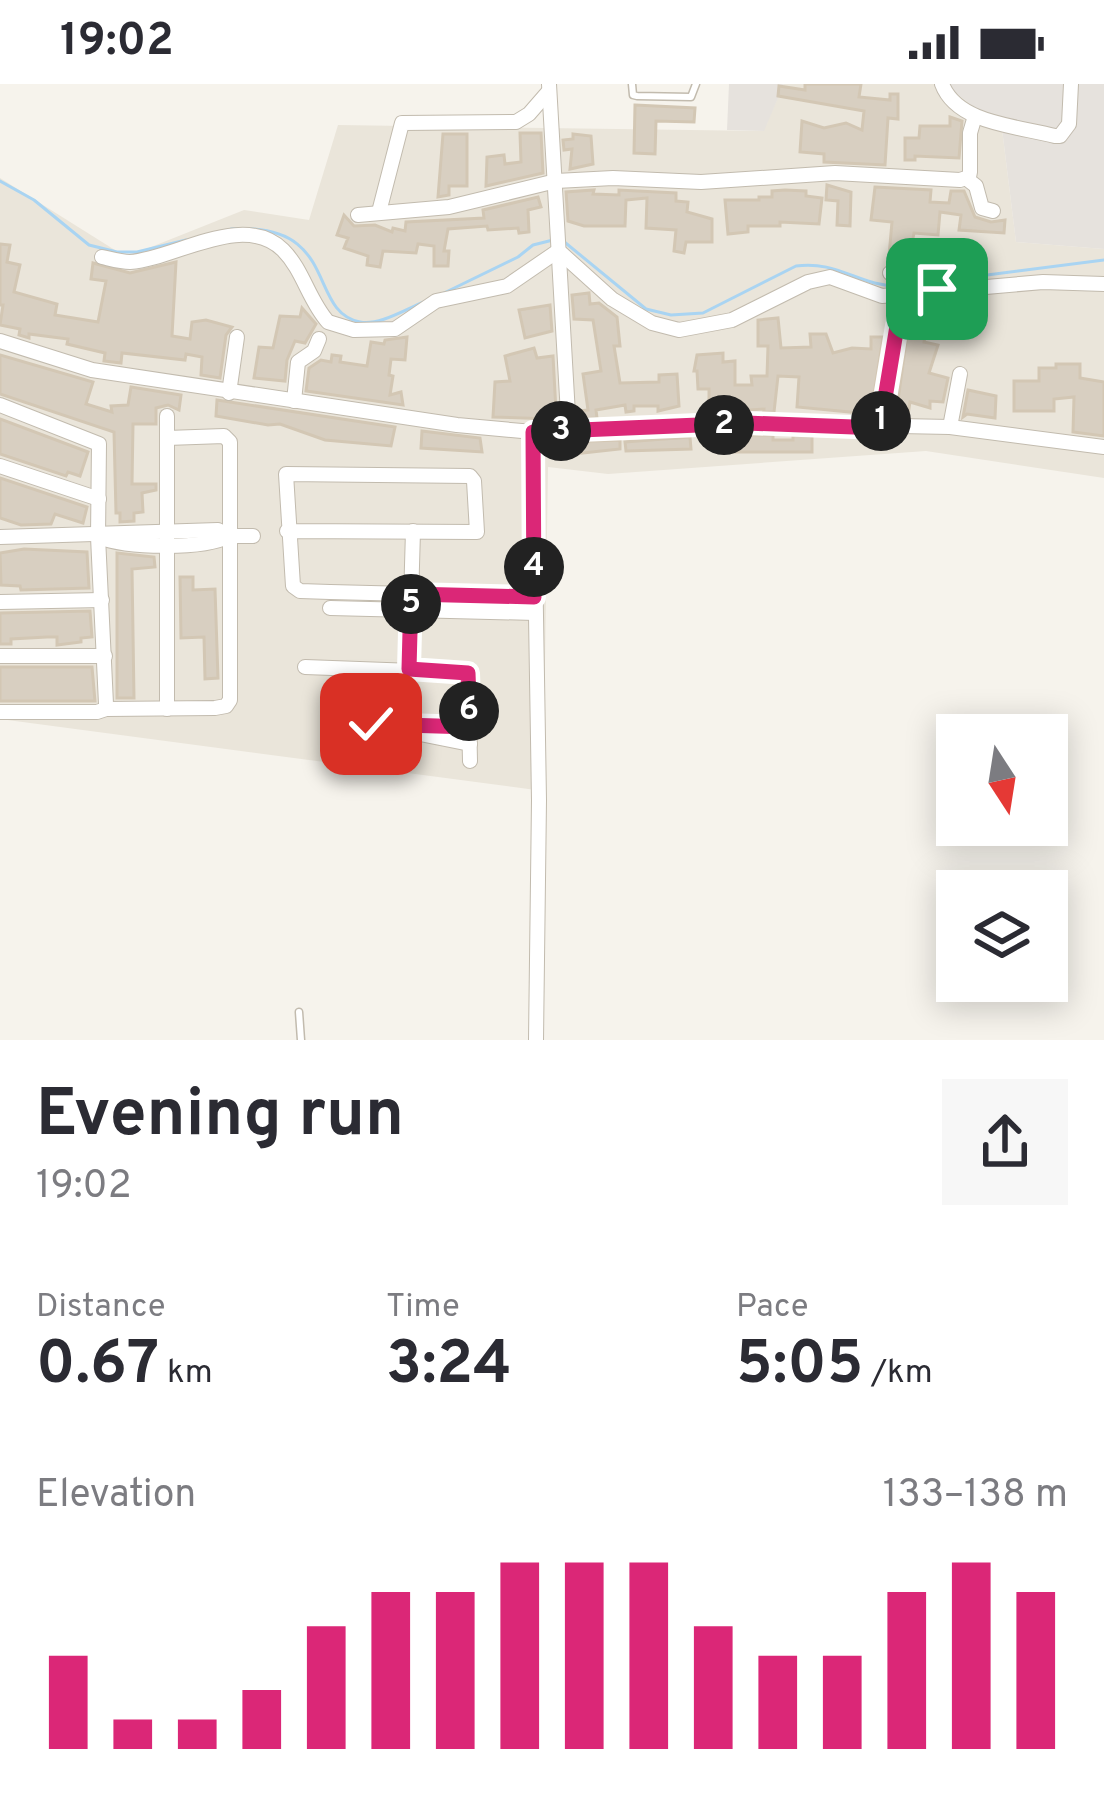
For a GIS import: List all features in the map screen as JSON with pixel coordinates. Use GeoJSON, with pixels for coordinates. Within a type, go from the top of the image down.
{"type":"FeatureCollection","features":[{"type":"Feature","properties":{"kind":"street"},"geometry":{"type":"LineString","coordinates":[[942,84],[954,105],[975,116],[1060,136],[1069,124],[1071,84]]}},
{"type":"Feature","properties":{"kind":"street"},"geometry":{"type":"LineString","coordinates":[[549,88],[569,431]]}},
{"type":"Feature","properties":{"kind":"street"},"geometry":{"type":"LineString","coordinates":[[379,212],[402,123],[516,122],[529,114],[549,88]]}},
{"type":"Feature","properties":{"kind":"street"},"geometry":{"type":"LineString","coordinates":[[967,179],[975,116]]}},
{"type":"Feature","properties":{"kind":"street"},"geometry":{"type":"LineString","coordinates":[[358,215],[449,207],[556,181],[701,182],[836,173],[967,179],[976,186],[982,208],[993,211]]}},
{"type":"Feature","properties":{"kind":"street"},"geometry":{"type":"LineString","coordinates":[[102,257],[130,262],[211,240],[251,235],[270,240],[283,250],[328,322],[374,332],[394,328],[452,295],[507,286],[561,251]]}},
{"type":"Feature","properties":{"kind":"street"},"geometry":{"type":"LineString","coordinates":[[561,251],[612,299],[664,329],[692,330],[732,320],[819,279],[833,278],[882,296],[900,285],[937,289],[1042,282],[1104,284]]}},
{"type":"Feature","properties":{"kind":"street"},"geometry":{"type":"LineString","coordinates":[[880,428],[900,285]]}},
{"type":"Feature","properties":{"kind":"street"},"geometry":{"type":"LineString","coordinates":[[229,393],[237,337]]}},
{"type":"Feature","properties":{"kind":"street"},"geometry":{"type":"LineString","coordinates":[[294,401],[296,367],[314,351],[319,339]]}},
{"type":"Feature","properties":{"kind":"street"},"geometry":{"type":"LineString","coordinates":[[0,341],[92,370],[457,425],[533,432],[746,423],[950,427],[1104,447]]}},
{"type":"Feature","properties":{"kind":"street"},"geometry":{"type":"LineString","coordinates":[[950,427],[960,374]]}},
{"type":"Feature","properties":{"kind":"street"},"geometry":{"type":"LineString","coordinates":[[0,405],[98,442],[106,709]]}},
{"type":"Feature","properties":{"kind":"street"},"geometry":{"type":"LineString","coordinates":[[167,416],[167,709]]}},
{"type":"Feature","properties":{"kind":"street"},"geometry":{"type":"LineString","coordinates":[[533,432],[539,800],[536,1040]]}},
{"type":"Feature","properties":{"kind":"street"},"geometry":{"type":"LineString","coordinates":[[0,712],[215,708],[230,700],[228,438],[167,438]]}},
{"type":"Feature","properties":{"kind":"street"},"geometry":{"type":"LineString","coordinates":[[0,466],[99,499]]}},
{"type":"Feature","properties":{"kind":"street"},"geometry":{"type":"LineString","coordinates":[[287,530],[477,532],[470,476],[286,474],[287,530],[293,586],[300,591],[411,602],[534,605]]}},
{"type":"Feature","properties":{"kind":"street"},"geometry":{"type":"LineString","coordinates":[[409,669],[413,531]]}},
{"type":"Feature","properties":{"kind":"street"},"geometry":{"type":"LineString","coordinates":[[5,535],[98,537],[117,544],[166,538],[217,542],[229,536],[253,536]]}},
{"type":"Feature","properties":{"kind":"street"},"geometry":{"type":"LineString","coordinates":[[0,602],[102,600]]}},
{"type":"Feature","properties":{"kind":"street"},"geometry":{"type":"LineString","coordinates":[[330,608],[411,602]]}},
{"type":"Feature","properties":{"kind":"street"},"geometry":{"type":"LineString","coordinates":[[0,656],[105,656]]}},
{"type":"Feature","properties":{"kind":"street"},"geometry":{"type":"LineString","coordinates":[[305,667],[468,673],[470,761]]}},
{"type":"Feature","properties":{"kind":"street"},"geometry":{"type":"LineString","coordinates":[[339,723],[470,727]]}},
{"type":"Feature","properties":{"kind":"street"},"geometry":{"type":"LineString","coordinates":[[371,724],[470,744]]}},
{"type":"Feature","properties":{"kind":"lane"},"geometry":{"type":"LineString","coordinates":[[632,84],[637,96],[691,97],[696,84]]}},
{"type":"Feature","properties":{"kind":"lane"},"geometry":{"type":"LineString","coordinates":[[299,1012],[301,1040]]}},
{"type":"Feature","properties":{"kind":"shaded area"},"geometry":{"type":"Polygon","coordinates":[[[729,84],[784,84],[764,131],[727,130],[729,84]]]}},
{"type":"Feature","properties":{"kind":"shaded area"},"geometry":{"type":"Polygon","coordinates":[[[784,84],[944,84],[1002,129],[1016,242],[1104,249],[1104,478],[926,451],[608,474],[548,467],[543,791],[0,719],[0,178],[126,257],[244,210],[309,220],[338,125],[763,131],[784,84]]]}},
{"type":"Feature","properties":{"kind":"shaded area"},"geometry":{"type":"Polygon","coordinates":[[[944,84],[1104,84],[1104,249],[1016,242],[1002,129],[944,84]]]}},
{"type":"Feature","properties":{"kind":"building"},"geometry":{"type":"Polygon","coordinates":[[[805,84],[861,84],[859,97],[890,100],[890,94],[898,94],[898,119],[888,118],[885,165],[824,162],[824,154],[800,152],[802,121],[824,128],[846,123],[862,130],[864,111],[778,96],[779,86],[805,90],[805,84]]]}},
{"type":"Feature","properties":{"kind":"building"},"geometry":{"type":"Polygon","coordinates":[[[635,105],[695,108],[694,122],[656,121],[655,154],[634,153],[635,105]]]}},
{"type":"Feature","properties":{"kind":"building"},"geometry":{"type":"Polygon","coordinates":[[[950,117],[962,121],[959,158],[915,156],[915,160],[905,160],[905,138],[919,138],[920,126],[950,126],[950,117]]]}},
{"type":"Feature","properties":{"kind":"building"},"geometry":{"type":"Polygon","coordinates":[[[520,133],[541,133],[543,173],[486,186],[487,157],[504,155],[505,164],[521,162],[520,133]]]}},
{"type":"Feature","properties":{"kind":"building"},"geometry":{"type":"Polygon","coordinates":[[[443,134],[467,134],[467,186],[449,186],[449,195],[438,197],[443,134]]]}},
{"type":"Feature","properties":{"kind":"building"},"geometry":{"type":"Polygon","coordinates":[[[573,134],[591,136],[593,164],[570,169],[572,149],[564,150],[563,140],[573,139],[573,134]]]}},
{"type":"Feature","properties":{"kind":"building"},"geometry":{"type":"Polygon","coordinates":[[[827,185],[851,192],[850,226],[837,225],[838,201],[826,200],[827,185]]]}},
{"type":"Feature","properties":{"kind":"building"},"geometry":{"type":"Polygon","coordinates":[[[875,187],[931,190],[930,202],[949,203],[951,191],[964,191],[975,217],[1005,220],[1004,233],[959,230],[961,215],[940,212],[938,235],[914,233],[909,258],[889,256],[892,222],[871,220],[875,187]]]}},
{"type":"Feature","properties":{"kind":"building"},"geometry":{"type":"Polygon","coordinates":[[[594,190],[593,194],[619,195],[619,190],[676,193],[676,201],[688,202],[687,212],[712,219],[712,242],[686,242],[684,253],[674,251],[676,230],[646,228],[647,198],[626,200],[625,226],[568,221],[566,192],[594,190]]]}},
{"type":"Feature","properties":{"kind":"building"},"geometry":{"type":"Polygon","coordinates":[[[772,191],[822,198],[819,224],[780,222],[780,226],[748,226],[748,232],[728,234],[725,200],[759,200],[772,197],[772,191]]]}},
{"type":"Feature","properties":{"kind":"building"},"geometry":{"type":"Polygon","coordinates":[[[538,197],[541,207],[528,210],[529,232],[488,230],[487,226],[448,229],[444,251],[449,251],[448,266],[434,266],[434,246],[418,244],[416,253],[383,251],[380,267],[367,265],[368,256],[344,248],[348,238],[337,235],[344,215],[354,226],[405,231],[406,222],[484,218],[483,210],[538,197]]]}},
{"type":"Feature","properties":{"kind":"building"},"geometry":{"type":"Polygon","coordinates":[[[0,244],[10,245],[7,262],[20,265],[14,292],[57,304],[55,315],[98,322],[106,281],[91,279],[93,263],[130,273],[176,262],[172,336],[190,339],[192,322],[206,320],[232,327],[226,335],[220,378],[201,375],[202,357],[186,354],[185,360],[122,353],[121,363],[104,361],[105,353],[67,344],[68,339],[29,334],[29,338],[19,335],[20,329],[0,325],[0,244]]]}},
{"type":"Feature","properties":{"kind":"building"},"geometry":{"type":"Polygon","coordinates":[[[589,293],[590,304],[599,303],[617,317],[620,346],[614,346],[620,383],[659,382],[659,375],[677,374],[679,406],[658,411],[658,406],[634,406],[634,411],[626,412],[625,405],[596,410],[597,418],[580,419],[579,411],[588,410],[583,374],[601,371],[593,320],[574,319],[572,295],[589,293]]]}},
{"type":"Feature","properties":{"kind":"building"},"geometry":{"type":"Polygon","coordinates":[[[932,303],[924,342],[938,345],[929,373],[948,378],[943,402],[930,401],[930,408],[910,402],[908,415],[896,415],[911,305],[932,303]]]}},
{"type":"Feature","properties":{"kind":"building"},"geometry":{"type":"Polygon","coordinates":[[[550,305],[552,331],[525,338],[519,310],[550,305]]]}},
{"type":"Feature","properties":{"kind":"building"},"geometry":{"type":"Polygon","coordinates":[[[302,308],[316,324],[305,343],[295,341],[285,381],[254,378],[259,347],[273,348],[280,316],[300,317],[302,308]]]}},
{"type":"Feature","properties":{"kind":"building"},"geometry":{"type":"Polygon","coordinates":[[[778,318],[781,348],[811,347],[810,334],[826,334],[833,353],[871,349],[871,337],[883,337],[871,414],[797,407],[799,377],[778,376],[774,412],[709,413],[709,389],[698,389],[694,371],[697,355],[723,353],[723,362],[735,361],[735,385],[752,385],[751,376],[767,376],[768,346],[758,346],[758,320],[778,318]]]}},
{"type":"Feature","properties":{"kind":"building"},"geometry":{"type":"Polygon","coordinates":[[[407,337],[405,360],[391,359],[389,375],[393,376],[390,395],[401,392],[403,405],[306,391],[309,368],[321,360],[331,362],[332,355],[341,356],[340,362],[367,366],[371,342],[384,344],[407,337]]]}},
{"type":"Feature","properties":{"kind":"building"},"geometry":{"type":"Polygon","coordinates":[[[534,348],[537,358],[553,356],[556,411],[551,411],[552,419],[493,417],[495,382],[510,381],[505,356],[534,348]]]}},
{"type":"Feature","properties":{"kind":"building"},"geometry":{"type":"Polygon","coordinates":[[[0,355],[93,382],[86,404],[112,412],[111,406],[128,405],[131,387],[181,395],[179,410],[168,405],[156,408],[156,424],[133,424],[132,484],[156,484],[156,490],[142,493],[143,512],[134,513],[134,521],[120,522],[120,513],[116,513],[114,432],[0,394],[0,355]]]}},
{"type":"Feature","properties":{"kind":"building"},"geometry":{"type":"Polygon","coordinates":[[[1056,364],[1080,364],[1080,378],[1104,382],[1104,436],[1073,432],[1074,397],[1054,399],[1054,411],[1014,411],[1014,381],[1039,381],[1039,368],[1056,368],[1056,364]]]}},
{"type":"Feature","properties":{"kind":"building"},"geometry":{"type":"Polygon","coordinates":[[[968,390],[996,396],[995,418],[963,417],[968,390]]]}},
{"type":"Feature","properties":{"kind":"building"},"geometry":{"type":"Polygon","coordinates":[[[217,400],[395,427],[391,446],[325,440],[280,424],[216,416],[217,400]]]}},
{"type":"Feature","properties":{"kind":"building"},"geometry":{"type":"Polygon","coordinates":[[[0,419],[88,452],[80,476],[68,472],[66,476],[0,454],[0,419]]]}},
{"type":"Feature","properties":{"kind":"building"},"geometry":{"type":"Polygon","coordinates":[[[422,431],[480,438],[482,452],[421,448],[422,431]]]}},
{"type":"Feature","properties":{"kind":"building"},"geometry":{"type":"Polygon","coordinates":[[[727,435],[773,435],[773,440],[812,436],[812,452],[727,452],[727,435]]]}},
{"type":"Feature","properties":{"kind":"building"},"geometry":{"type":"Polygon","coordinates":[[[690,437],[691,449],[626,451],[625,442],[690,437]]]}},
{"type":"Feature","properties":{"kind":"building"},"geometry":{"type":"Polygon","coordinates":[[[620,440],[620,449],[564,455],[564,442],[620,440]]]}},
{"type":"Feature","properties":{"kind":"building"},"geometry":{"type":"Polygon","coordinates":[[[0,478],[87,507],[83,523],[55,514],[51,524],[21,525],[0,518],[0,478]]]}},
{"type":"Feature","properties":{"kind":"building"},"geometry":{"type":"Polygon","coordinates":[[[24,549],[87,552],[89,588],[21,590],[20,586],[1,585],[0,553],[24,549]]]}},
{"type":"Feature","properties":{"kind":"building"},"geometry":{"type":"Polygon","coordinates":[[[117,553],[154,557],[155,567],[132,569],[134,698],[117,698],[117,553]]]}},
{"type":"Feature","properties":{"kind":"building"},"geometry":{"type":"Polygon","coordinates":[[[180,577],[193,577],[193,590],[215,589],[218,678],[205,679],[204,637],[181,638],[180,577]]]}},
{"type":"Feature","properties":{"kind":"building"},"geometry":{"type":"Polygon","coordinates":[[[90,611],[92,637],[81,638],[81,642],[57,645],[57,637],[47,637],[0,644],[0,613],[90,611]]]}},
{"type":"Feature","properties":{"kind":"building"},"geometry":{"type":"Polygon","coordinates":[[[0,667],[92,667],[95,701],[0,701],[0,667]]]}},
{"type":"Feature","properties":{"kind":"waterway"},"geometry":{"type":"LineString","coordinates":[[0,181],[34,200],[89,245],[137,252],[186,240]]}},
{"type":"Feature","properties":{"kind":"waterway"},"geometry":{"type":"LineString","coordinates":[[231,229],[266,231],[290,239],[306,252],[343,315],[360,322],[384,319],[424,302]]}},
{"type":"Feature","properties":{"kind":"waterway"},"geometry":{"type":"LineString","coordinates":[[444,293],[533,245],[553,240]]}},
{"type":"Feature","properties":{"kind":"waterway"},"geometry":{"type":"LineString","coordinates":[[562,240],[646,309],[671,315],[703,313],[796,266],[824,267],[900,286]]}},
{"type":"Feature","properties":{"kind":"waterway"},"geometry":{"type":"LineString","coordinates":[[910,285],[1104,260]]}},
{"type":"Feature","properties":{"kind":"route"},"geometry":{"type":"LineString","coordinates":[[371,724],[470,727],[468,673],[409,669],[411,594],[534,597],[533,432],[746,423],[880,428],[902,296],[937,289]]}}]}
